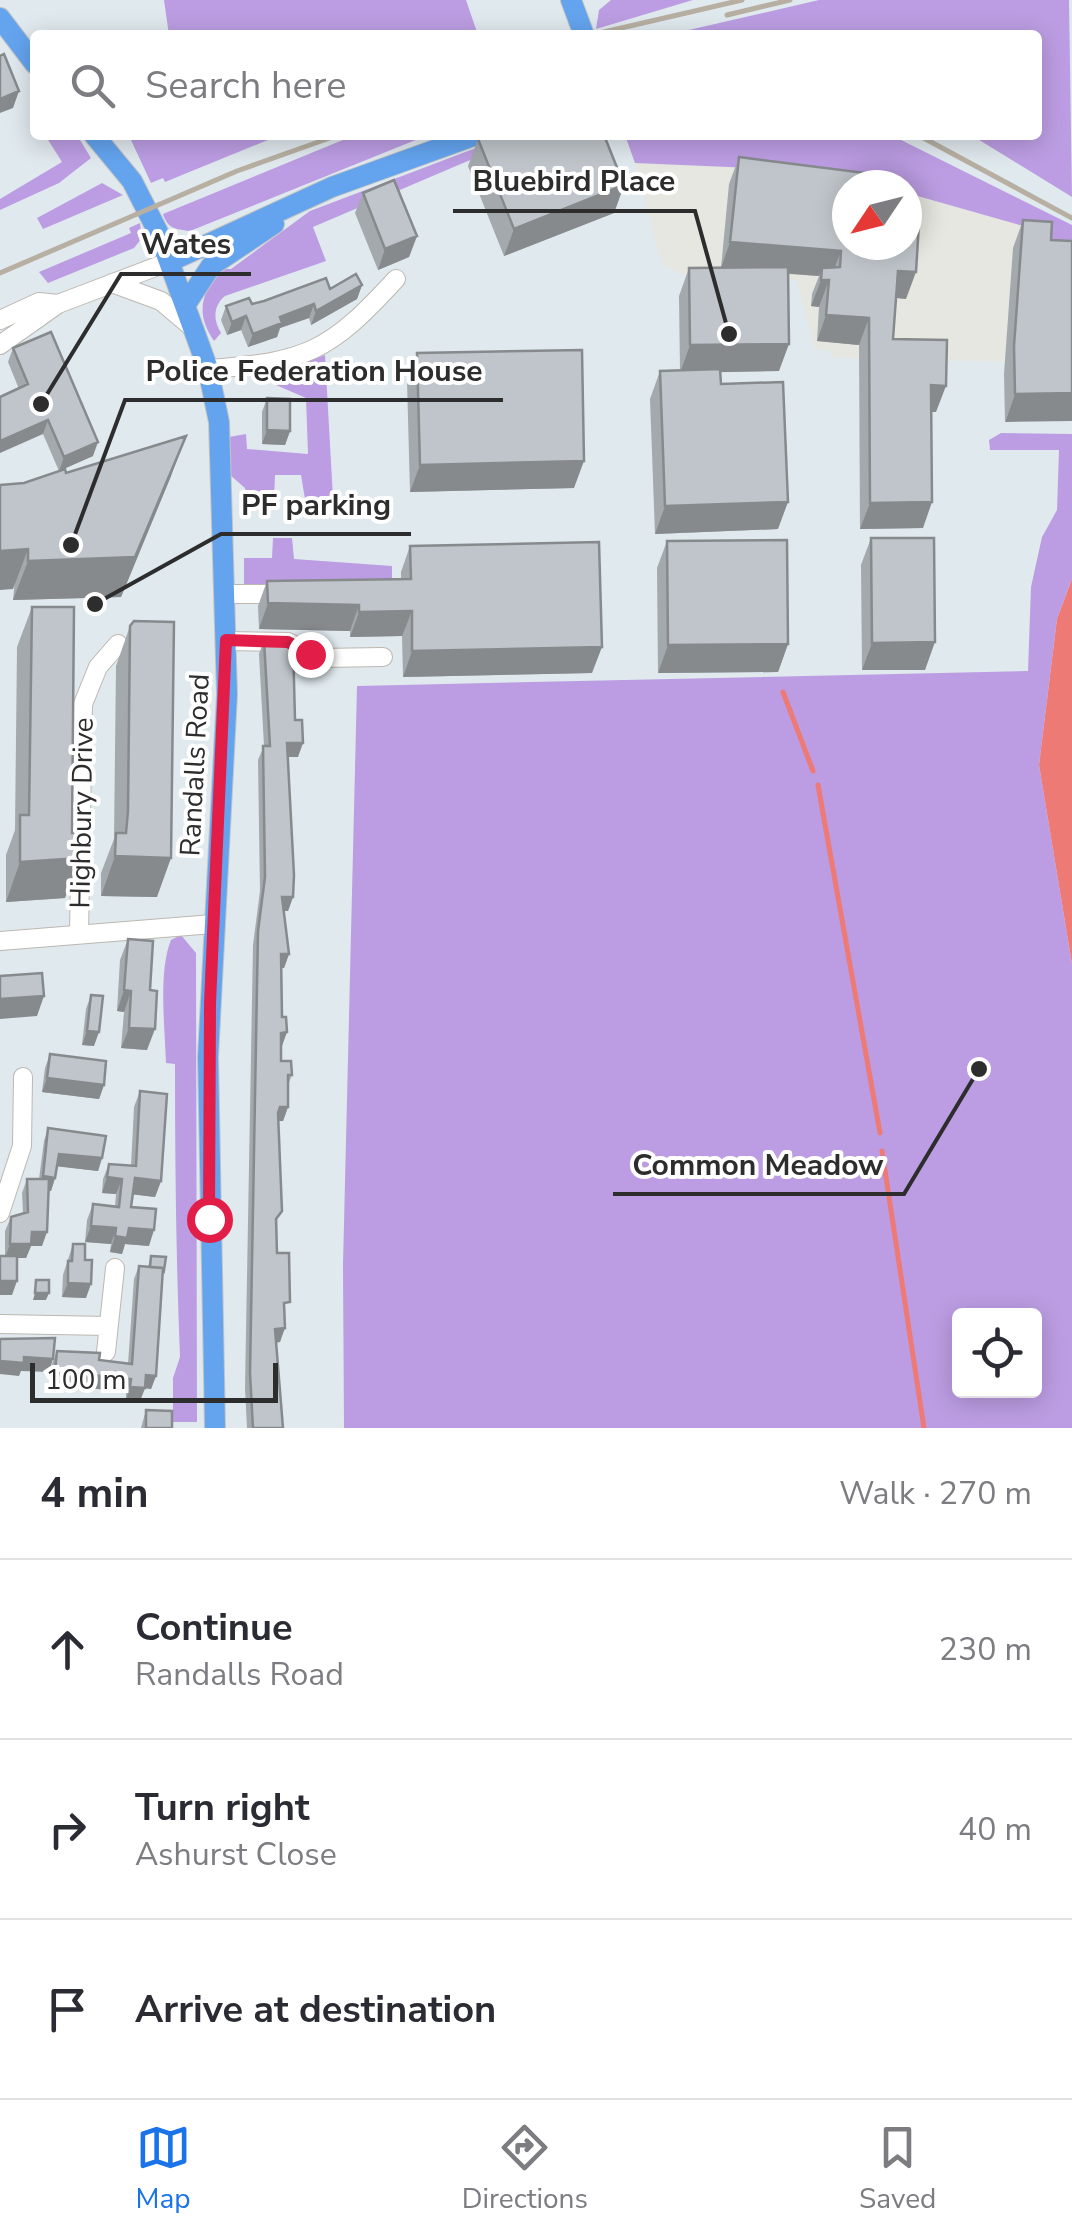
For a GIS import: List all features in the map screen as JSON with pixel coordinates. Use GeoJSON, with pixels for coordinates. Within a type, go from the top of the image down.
{"type":"FeatureCollection","features":[{"type":"Feature","properties":{"kind":"main road"},"geometry":{"type":"LineString","coordinates":[[4,32],[30,59]]}},
{"type":"Feature","properties":{"kind":"main road","name":"Randalls Road"},"geometry":{"type":"LineString","coordinates":[[98,140],[132,181],[170,262],[208,370],[219,422],[226,729],[213,924],[208,1110],[214,1428]]}},
{"type":"Feature","properties":{"kind":"main road"},"geometry":{"type":"LineString","coordinates":[[170,262],[297,202],[463,140]]}},
{"type":"Feature","properties":{"kind":"main road"},"geometry":{"type":"LineString","coordinates":[[186,304],[211,266],[297,202]]}},
{"type":"Feature","properties":{"kind":"street"},"geometry":{"type":"LineString","coordinates":[[0,345],[58,304],[170,262]]}},
{"type":"Feature","properties":{"kind":"street"},"geometry":{"type":"LineString","coordinates":[[208,370],[277,364],[308,354],[356,322],[396,279]]}},
{"type":"Feature","properties":{"kind":"street"},"geometry":{"type":"LineString","coordinates":[[112,283],[161,302],[195,330]]}},
{"type":"Feature","properties":{"kind":"street"},"geometry":{"type":"LineString","coordinates":[[0,320],[39,302],[58,304]]}},
{"type":"Feature","properties":{"kind":"street"},"geometry":{"type":"LineString","coordinates":[[224,594],[296,594]]}},
{"type":"Feature","properties":{"kind":"street"},"geometry":{"type":"LineString","coordinates":[[226,640],[288,642],[320,658],[383,657]]}},
{"type":"Feature","properties":{"kind":"street","name":"Highbury Drive"},"geometry":{"type":"LineString","coordinates":[[79,934],[83,704],[98,667],[118,644]]}},
{"type":"Feature","properties":{"kind":"street"},"geometry":{"type":"LineString","coordinates":[[0,941],[213,924]]}},
{"type":"Feature","properties":{"kind":"street"},"geometry":{"type":"LineString","coordinates":[[0,1213],[22,1146],[24,1077]]}},
{"type":"Feature","properties":{"kind":"street"},"geometry":{"type":"LineString","coordinates":[[106,1352],[115,1268]]}},
{"type":"Feature","properties":{"kind":"street"},"geometry":{"type":"LineString","coordinates":[[0,1324],[108,1326]]}},
{"type":"Feature","properties":{"kind":"shaded area"},"geometry":{"type":"Polygon","coordinates":[[[164,0],[466,0],[476,30],[168,30],[164,0]]]}},
{"type":"Feature","properties":{"kind":"shaded area"},"geometry":{"type":"Polygon","coordinates":[[[611,0],[693,0],[596,29],[599,10],[611,0]]]}},
{"type":"Feature","properties":{"kind":"shaded area"},"geometry":{"type":"Polygon","coordinates":[[[819,0],[1069,0],[1072,197],[979,140],[1042,140],[1042,30],[689,30],[819,0]]]}},
{"type":"Feature","properties":{"kind":"shaded area"},"geometry":{"type":"Polygon","coordinates":[[[48,140],[80,140],[91,158],[59,183],[0,210],[0,199],[62,162],[48,140]]]}},
{"type":"Feature","properties":{"kind":"shaded area"},"geometry":{"type":"Polygon","coordinates":[[[131,140],[268,140],[165,182],[163,178],[151,183],[131,140]]]}},
{"type":"Feature","properties":{"kind":"shaded area"},"geometry":{"type":"Polygon","coordinates":[[[343,140],[416,140],[190,231],[173,227],[163,214],[343,140]]]}},
{"type":"Feature","properties":{"kind":"shaded area"},"geometry":{"type":"Polygon","coordinates":[[[497,140],[517,140],[313,227],[326,261],[225,296],[216,309],[221,333],[214,341],[203,312],[209,286],[222,269],[231,269],[310,211],[497,140]]]}},
{"type":"Feature","properties":{"kind":"shaded area"},"geometry":{"type":"Polygon","coordinates":[[[627,140],[901,140],[1072,225],[1072,255],[1027,227],[922,197],[922,170],[822,171],[635,163],[627,140]]]}},
{"type":"Feature","properties":{"kind":"shaded area"},"geometry":{"type":"Polygon","coordinates":[[[635,163],[822,171],[832,177],[832,260],[922,260],[922,197],[1027,227],[1072,364],[831,357],[831,351],[815,349],[797,280],[685,275],[662,265],[635,163]]]}},
{"type":"Feature","properties":{"kind":"shaded area"},"geometry":{"type":"Polygon","coordinates":[[[102,183],[123,195],[43,229],[37,218],[102,183]]]}},
{"type":"Feature","properties":{"kind":"shaded area"},"geometry":{"type":"Polygon","coordinates":[[[140,223],[142,238],[134,248],[48,283],[39,272],[131,233],[129,228],[140,223]]]}},
{"type":"Feature","properties":{"kind":"shaded area"},"geometry":{"type":"Polygon","coordinates":[[[325,355],[333,498],[322,507],[306,505],[301,475],[275,475],[274,499],[262,500],[262,510],[250,509],[245,488],[230,475],[229,437],[246,434],[247,449],[308,454],[306,398],[276,385],[274,372],[325,355]]]}},
{"type":"Feature","properties":{"kind":"shaded area"},"geometry":{"type":"Polygon","coordinates":[[[1001,433],[1072,434],[1072,579],[1057,619],[1039,765],[1072,964],[1072,1428],[344,1428],[343,1265],[357,686],[1028,671],[1031,587],[1042,537],[1057,510],[1059,450],[990,450],[989,440],[1001,433]]]}},
{"type":"Feature","properties":{"kind":"shaded area"},"geometry":{"type":"Polygon","coordinates":[[[273,538],[292,538],[294,559],[392,566],[392,599],[244,585],[244,558],[272,558],[273,538]]]}},
{"type":"Feature","properties":{"kind":"shaded area"},"geometry":{"type":"Polygon","coordinates":[[[1072,579],[1072,964],[1039,765],[1057,619],[1072,579]]]}},
{"type":"Feature","properties":{"kind":"shaded area"},"geometry":{"type":"Polygon","coordinates":[[[181,935],[196,953],[197,1422],[173,1422],[173,1378],[180,1357],[175,1064],[166,1063],[163,984],[171,940],[181,935]]]}},
{"type":"Feature","properties":{"kind":"building"},"geometry":{"type":"Polygon","coordinates":[[[4,54],[19,91],[0,99],[0,56],[4,54]]]}},
{"type":"Feature","properties":{"kind":"building"},"geometry":{"type":"Polygon","coordinates":[[[478,140],[606,140],[624,185],[514,229],[478,140]]]}},
{"type":"Feature","properties":{"kind":"building"},"geometry":{"type":"Polygon","coordinates":[[[739,157],[842,170],[832,170],[832,250],[730,242],[739,157]]]}},
{"type":"Feature","properties":{"kind":"building"},"geometry":{"type":"Polygon","coordinates":[[[394,180],[417,236],[385,249],[363,193],[394,180]]]}},
{"type":"Feature","properties":{"kind":"building"},"geometry":{"type":"Polygon","coordinates":[[[1023,220],[1052,222],[1051,240],[1072,241],[1072,393],[1015,394],[1014,346],[1023,220]]]}},
{"type":"Feature","properties":{"kind":"building"},"geometry":{"type":"Polygon","coordinates":[[[840,260],[917,260],[916,272],[898,271],[893,339],[947,340],[946,386],[931,385],[932,502],[870,503],[869,318],[826,315],[829,280],[821,280],[822,268],[840,267],[840,260]]]}},
{"type":"Feature","properties":{"kind":"building"},"geometry":{"type":"Polygon","coordinates":[[[788,267],[789,344],[690,345],[689,268],[788,267]]]}},
{"type":"Feature","properties":{"kind":"building"},"geometry":{"type":"Polygon","coordinates":[[[356,274],[362,285],[316,311],[314,304],[280,317],[282,323],[253,334],[246,316],[232,322],[226,306],[249,298],[252,304],[264,301],[326,278],[330,289],[356,274]]]}},
{"type":"Feature","properties":{"kind":"building"},"geometry":{"type":"Polygon","coordinates":[[[51,332],[98,442],[64,457],[48,420],[0,441],[0,397],[28,384],[13,348],[51,332]]]}},
{"type":"Feature","properties":{"kind":"building"},"geometry":{"type":"Polygon","coordinates":[[[582,350],[584,461],[420,465],[417,353],[582,350]]]}},
{"type":"Feature","properties":{"kind":"building"},"geometry":{"type":"Polygon","coordinates":[[[720,369],[721,384],[783,382],[788,502],[665,506],[660,371],[720,369]]]}},
{"type":"Feature","properties":{"kind":"building"},"geometry":{"type":"Polygon","coordinates":[[[267,398],[290,399],[290,431],[267,430],[267,398]]]}},
{"type":"Feature","properties":{"kind":"building"},"geometry":{"type":"Polygon","coordinates":[[[186,436],[135,557],[28,561],[28,549],[0,551],[0,485],[24,483],[65,469],[66,473],[186,436]]]}},
{"type":"Feature","properties":{"kind":"building"},"geometry":{"type":"Polygon","coordinates":[[[871,538],[934,538],[935,642],[872,643],[871,538]]]}},
{"type":"Feature","properties":{"kind":"building"},"geometry":{"type":"Polygon","coordinates":[[[787,540],[788,644],[668,645],[667,541],[787,540]]]}},
{"type":"Feature","properties":{"kind":"building"},"geometry":{"type":"Polygon","coordinates":[[[599,542],[602,647],[412,651],[412,611],[359,612],[359,605],[268,603],[267,581],[411,579],[410,546],[599,542]]]}},
{"type":"Feature","properties":{"kind":"building"},"geometry":{"type":"Polygon","coordinates":[[[32,607],[74,607],[72,833],[80,833],[80,858],[20,862],[20,815],[29,815],[32,607]]]}},
{"type":"Feature","properties":{"kind":"building"},"geometry":{"type":"Polygon","coordinates":[[[134,621],[174,622],[171,858],[115,856],[116,833],[126,833],[128,811],[130,626],[134,621]]]}},
{"type":"Feature","properties":{"kind":"building"},"geometry":{"type":"Polygon","coordinates":[[[264,640],[293,642],[295,720],[302,720],[303,743],[287,743],[294,875],[293,897],[282,897],[289,954],[281,954],[282,1017],[286,1017],[287,1032],[281,1033],[281,1061],[291,1061],[292,1075],[288,1075],[288,1107],[280,1107],[278,1113],[282,1211],[276,1219],[277,1253],[289,1253],[290,1302],[284,1303],[285,1328],[275,1329],[283,1428],[253,1428],[250,1373],[258,931],[265,877],[263,746],[270,746],[264,640]]]}},
{"type":"Feature","properties":{"kind":"building"},"geometry":{"type":"Polygon","coordinates":[[[128,939],[153,941],[150,990],[157,991],[155,1029],[129,1028],[131,991],[124,990],[128,939]]]}},
{"type":"Feature","properties":{"kind":"building"},"geometry":{"type":"Polygon","coordinates":[[[42,973],[44,996],[0,999],[0,976],[42,973]]]}},
{"type":"Feature","properties":{"kind":"building"},"geometry":{"type":"Polygon","coordinates":[[[91,995],[103,996],[99,1032],[87,1031],[91,995]]]}},
{"type":"Feature","properties":{"kind":"building"},"geometry":{"type":"Polygon","coordinates":[[[50,1054],[106,1061],[104,1085],[47,1078],[50,1054]]]}},
{"type":"Feature","properties":{"kind":"building"},"geometry":{"type":"Polygon","coordinates":[[[140,1091],[167,1094],[161,1181],[135,1178],[131,1207],[156,1209],[154,1230],[129,1228],[127,1238],[115,1236],[116,1228],[91,1226],[93,1204],[119,1207],[122,1179],[107,1177],[109,1164],[136,1166],[140,1091]]]}},
{"type":"Feature","properties":{"kind":"building"},"geometry":{"type":"Polygon","coordinates":[[[48,1128],[106,1136],[102,1158],[59,1154],[55,1178],[43,1176],[48,1128]]]}},
{"type":"Feature","properties":{"kind":"building"},"geometry":{"type":"Polygon","coordinates":[[[27,1179],[49,1179],[47,1232],[32,1232],[31,1244],[10,1244],[11,1217],[28,1212],[27,1179]]]}},
{"type":"Feature","properties":{"kind":"building"},"geometry":{"type":"Polygon","coordinates":[[[73,1244],[85,1244],[85,1260],[92,1260],[91,1284],[68,1283],[73,1244]]]}},
{"type":"Feature","properties":{"kind":"building"},"geometry":{"type":"Polygon","coordinates":[[[0,1256],[17,1256],[17,1281],[0,1281],[0,1256]]]}},
{"type":"Feature","properties":{"kind":"building"},"geometry":{"type":"Polygon","coordinates":[[[151,1256],[166,1257],[164,1270],[150,1267],[151,1256]]]}},
{"type":"Feature","properties":{"kind":"building"},"geometry":{"type":"Polygon","coordinates":[[[139,1266],[163,1268],[156,1376],[146,1375],[145,1388],[130,1387],[131,1379],[55,1371],[57,1351],[100,1353],[99,1360],[132,1364],[139,1266]]]}},
{"type":"Feature","properties":{"kind":"building"},"geometry":{"type":"Polygon","coordinates":[[[36,1280],[49,1280],[49,1293],[35,1293],[36,1280]]]}},
{"type":"Feature","properties":{"kind":"building"},"geometry":{"type":"Polygon","coordinates":[[[55,1338],[53,1359],[24,1357],[24,1363],[0,1361],[0,1339],[55,1338]]]}},
{"type":"Feature","properties":{"kind":"building"},"geometry":{"type":"Polygon","coordinates":[[[146,1410],[172,1411],[172,1428],[146,1428],[146,1410]]]}},
{"type":"Feature","properties":{"kind":"waterway"},"geometry":{"type":"LineString","coordinates":[[783,692],[813,771]]}},
{"type":"Feature","properties":{"kind":"waterway"},"geometry":{"type":"LineString","coordinates":[[818,785],[880,1133]]}},
{"type":"Feature","properties":{"kind":"waterway"},"geometry":{"type":"LineString","coordinates":[[882,1151],[924,1428]]}},
{"type":"Feature","properties":{"kind":"railway"},"geometry":{"type":"LineString","coordinates":[[613,30],[742,0]]}},
{"type":"Feature","properties":{"kind":"railway"},"geometry":{"type":"LineString","coordinates":[[727,15],[790,0]]}},
{"type":"Feature","properties":{"kind":"railway"},"geometry":{"type":"LineString","coordinates":[[0,273],[237,171],[324,140]]}},
{"type":"Feature","properties":{"kind":"railway"},"geometry":{"type":"LineString","coordinates":[[927,140],[1072,218]]}},
{"type":"Feature","properties":{"kind":"place","name":"Bluebird Place"},"geometry":{"type":"Point","coordinates":[729,334]}},
{"type":"Feature","properties":{"kind":"place","name":"Wates"},"geometry":{"type":"Point","coordinates":[41,404]}},
{"type":"Feature","properties":{"kind":"place","name":"Police Federation House"},"geometry":{"type":"Point","coordinates":[71,545]}},
{"type":"Feature","properties":{"kind":"place","name":"PF parking"},"geometry":{"type":"Point","coordinates":[95,604]}},
{"type":"Feature","properties":{"kind":"place","name":"Common Meadow"},"geometry":{"type":"Point","coordinates":[979,1069]}},
{"type":"Feature","properties":{"kind":"route"},"geometry":{"type":"LineString","coordinates":[[209,1219],[210,1003],[227,694],[226,640],[288,642],[310,654]]}}]}
